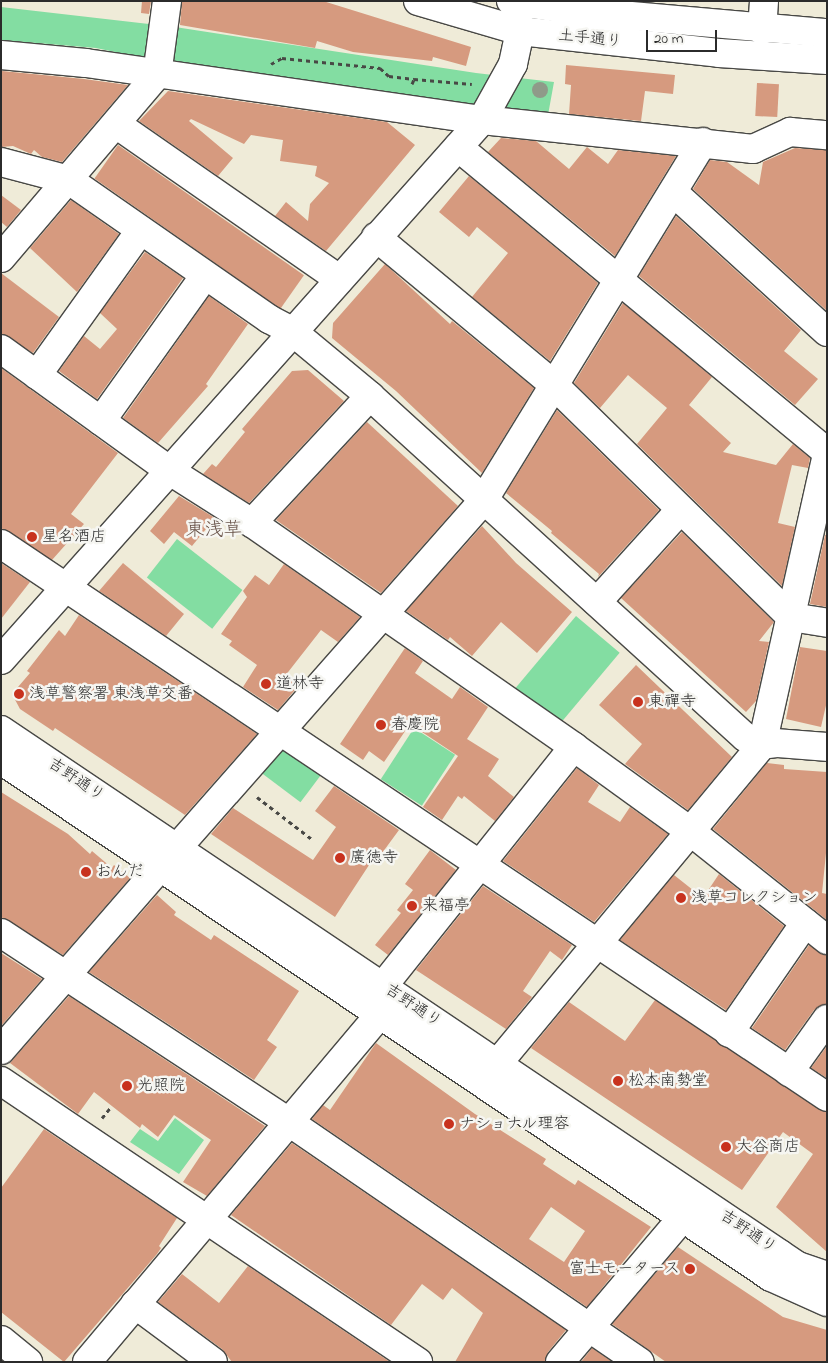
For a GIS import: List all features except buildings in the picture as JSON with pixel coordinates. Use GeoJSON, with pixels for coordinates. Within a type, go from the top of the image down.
{"type":"FeatureCollection","features":[{"type":"Feature","properties":{"kind":"street"},"geometry":{"type":"LineString","coordinates":[[1,258],[157,75],[167,1]]}},
{"type":"Feature","properties":{"kind":"street","name":"土手通り"},"geometry":{"type":"LineString","coordinates":[[418,1],[520,31],[718,53],[827,60]]}},
{"type":"Feature","properties":{"kind":"street"},"geometry":{"type":"LineString","coordinates":[[762,30],[764,1]]}},
{"type":"Feature","properties":{"kind":"street"},"geometry":{"type":"LineString","coordinates":[[1,660],[482,120],[513,64],[520,31],[513,2]]}},
{"type":"Feature","properties":{"kind":"street","name":"土手通り"},"geometry":{"type":"LineString","coordinates":[[513,2],[762,30],[827,33]]}},
{"type":"Feature","properties":{"kind":"street"},"geometry":{"type":"LineString","coordinates":[[1,55],[482,120],[703,142],[753,149],[790,132],[827,135]]}},
{"type":"Feature","properties":{"kind":"street"},"geometry":{"type":"LineString","coordinates":[[116,124],[339,279]]}},
{"type":"Feature","properties":{"kind":"street"},"geometry":{"type":"LineString","coordinates":[[1,1050],[169,857],[282,731],[381,614],[483,500],[703,142]]}},
{"type":"Feature","properties":{"kind":"street"},"geometry":{"type":"LineString","coordinates":[[458,146],[827,454],[821,509],[791,617],[762,745],[594,944],[498,1063]]}},
{"type":"Feature","properties":{"kind":"street"},"geometry":{"type":"LineString","coordinates":[[1,162],[69,180],[205,275],[293,332],[370,396],[745,737],[762,745],[776,743],[827,747]]}},
{"type":"Feature","properties":{"kind":"street"},"geometry":{"type":"LineString","coordinates":[[673,192],[827,332]]}},
{"type":"Feature","properties":{"kind":"street"},"geometry":{"type":"LineString","coordinates":[[37,374],[141,230]]}},
{"type":"Feature","properties":{"kind":"street"},"geometry":{"type":"LineString","coordinates":[[376,237],[554,385],[791,617],[827,623]]}},
{"type":"Feature","properties":{"kind":"street"},"geometry":{"type":"LineString","coordinates":[[101,421],[205,275]]}},
{"type":"Feature","properties":{"kind":"street"},"geometry":{"type":"LineString","coordinates":[[1,349],[170,471],[252,523],[574,746],[690,831],[827,940]]}},
{"type":"Feature","properties":{"kind":"street"},"geometry":{"type":"LineString","coordinates":[[252,523],[370,396]]}},
{"type":"Feature","properties":{"kind":"street"},"geometry":{"type":"LineString","coordinates":[[597,602],[680,510]]}},
{"type":"Feature","properties":{"kind":"street"},"geometry":{"type":"LineString","coordinates":[[1,544],[479,863],[594,944],[827,1097]]}},
{"type":"Feature","properties":{"kind":"street","name":"吉野通り"},"geometry":{"type":"LineString","coordinates":[[1,730],[380,1014],[783,1285],[827,1302]]}},
{"type":"Feature","properties":{"kind":"street"},"geometry":{"type":"LineString","coordinates":[[383,986],[574,746]]}},
{"type":"Feature","properties":{"kind":"street","name":"吉野通り"},"geometry":{"type":"LineString","coordinates":[[1,760],[169,857],[383,986],[786,1258],[824,1270]]}},
{"type":"Feature","properties":{"kind":"street"},"geometry":{"type":"LineString","coordinates":[[729,1033],[805,923]]}},
{"type":"Feature","properties":{"kind":"street"},"geometry":{"type":"LineString","coordinates":[[1,933],[289,1122],[589,1329],[640,1362]]}},
{"type":"Feature","properties":{"kind":"street"},"geometry":{"type":"LineString","coordinates":[[87,1362],[380,1014]]}},
{"type":"Feature","properties":{"kind":"street"},"geometry":{"type":"LineString","coordinates":[[789,1072],[827,1019]]}},
{"type":"Feature","properties":{"kind":"street"},"geometry":{"type":"LineString","coordinates":[[1,1082],[418,1362]]}},
{"type":"Feature","properties":{"kind":"street"},"geometry":{"type":"LineString","coordinates":[[560,1362],[682,1218]]}},
{"type":"Feature","properties":{"kind":"street"},"geometry":{"type":"LineString","coordinates":[[135,1304],[213,1362]]}},
{"type":"Feature","properties":{"kind":"street"},"geometry":{"type":"LineString","coordinates":[[1,1340],[28,1362]]}},
{"type":"Feature","properties":{"kind":"path"},"geometry":{"type":"LineString","coordinates":[[270,74],[271,64],[282,58],[380,68],[389,76],[414,79]]}},
{"type":"Feature","properties":{"kind":"path"},"geometry":{"type":"LineString","coordinates":[[237,781],[313,840]]}},
{"type":"Feature","properties":{"kind":"green space"},"geometry":{"type":"Polygon","coordinates":[[[1,7],[175,27],[476,73],[554,82],[548,115],[172,64],[96,48],[1,40],[1,7]]]}},
{"type":"Feature","properties":{"kind":"green space"},"geometry":{"type":"Polygon","coordinates":[[[177,539],[242,590],[212,629],[147,578],[177,539]]]}},
{"type":"Feature","properties":{"kind":"green space"},"geometry":{"type":"Polygon","coordinates":[[[576,616],[620,653],[557,728],[513,691],[576,616]]]}},
{"type":"Feature","properties":{"kind":"green space"},"geometry":{"type":"Polygon","coordinates":[[[414,728],[455,755],[422,806],[381,779],[414,728]]]}},
{"type":"Feature","properties":{"kind":"green space"},"geometry":{"type":"Polygon","coordinates":[[[281,745],[321,775],[300,802],[261,772],[281,745]]]}},
{"type":"Feature","properties":{"kind":"green space"},"geometry":{"type":"Polygon","coordinates":[[[175,1118],[204,1140],[179,1174],[130,1142],[140,1129],[158,1141],[175,1118]]]}},
{"type":"Feature","properties":{"kind":"place","name":"星名酒店"},"geometry":{"type":"Point","coordinates":[32,537]}},
{"type":"Feature","properties":{"kind":"place","name":"道林寺"},"geometry":{"type":"Point","coordinates":[266,684]}},
{"type":"Feature","properties":{"kind":"place","name":"浅草警察署 東浅草交番"},"geometry":{"type":"Point","coordinates":[19,694]}},
{"type":"Feature","properties":{"kind":"place","name":"東禪寺"},"geometry":{"type":"Point","coordinates":[638,702]}},
{"type":"Feature","properties":{"kind":"place","name":"春慶院"},"geometry":{"type":"Point","coordinates":[381,725]}},
{"type":"Feature","properties":{"kind":"place","name":"廣徳寺"},"geometry":{"type":"Point","coordinates":[340,858]}},
{"type":"Feature","properties":{"kind":"place","name":"おんだ"},"geometry":{"type":"Point","coordinates":[86,872]}},
{"type":"Feature","properties":{"kind":"place","name":"浅草コレクション"},"geometry":{"type":"Point","coordinates":[681,898]}},
{"type":"Feature","properties":{"kind":"place","name":"来福亭"},"geometry":{"type":"Point","coordinates":[412,906]}},
{"type":"Feature","properties":{"kind":"place","name":"松本南勢堂"},"geometry":{"type":"Point","coordinates":[618,1081]}},
{"type":"Feature","properties":{"kind":"place","name":"光照院"},"geometry":{"type":"Point","coordinates":[127,1086]}},
{"type":"Feature","properties":{"kind":"place","name":"ナショナル理容"},"geometry":{"type":"Point","coordinates":[449,1124]}},
{"type":"Feature","properties":{"kind":"place","name":"大谷商店"},"geometry":{"type":"Point","coordinates":[726,1147]}},
{"type":"Feature","properties":{"kind":"place","name":"富士モータース"},"geometry":{"type":"Point","coordinates":[690,1269]}},
{"type":"Feature","properties":{"kind":"district","name":"東浅草"},"geometry":{"type":"Point","coordinates":[214,531]}}]}
